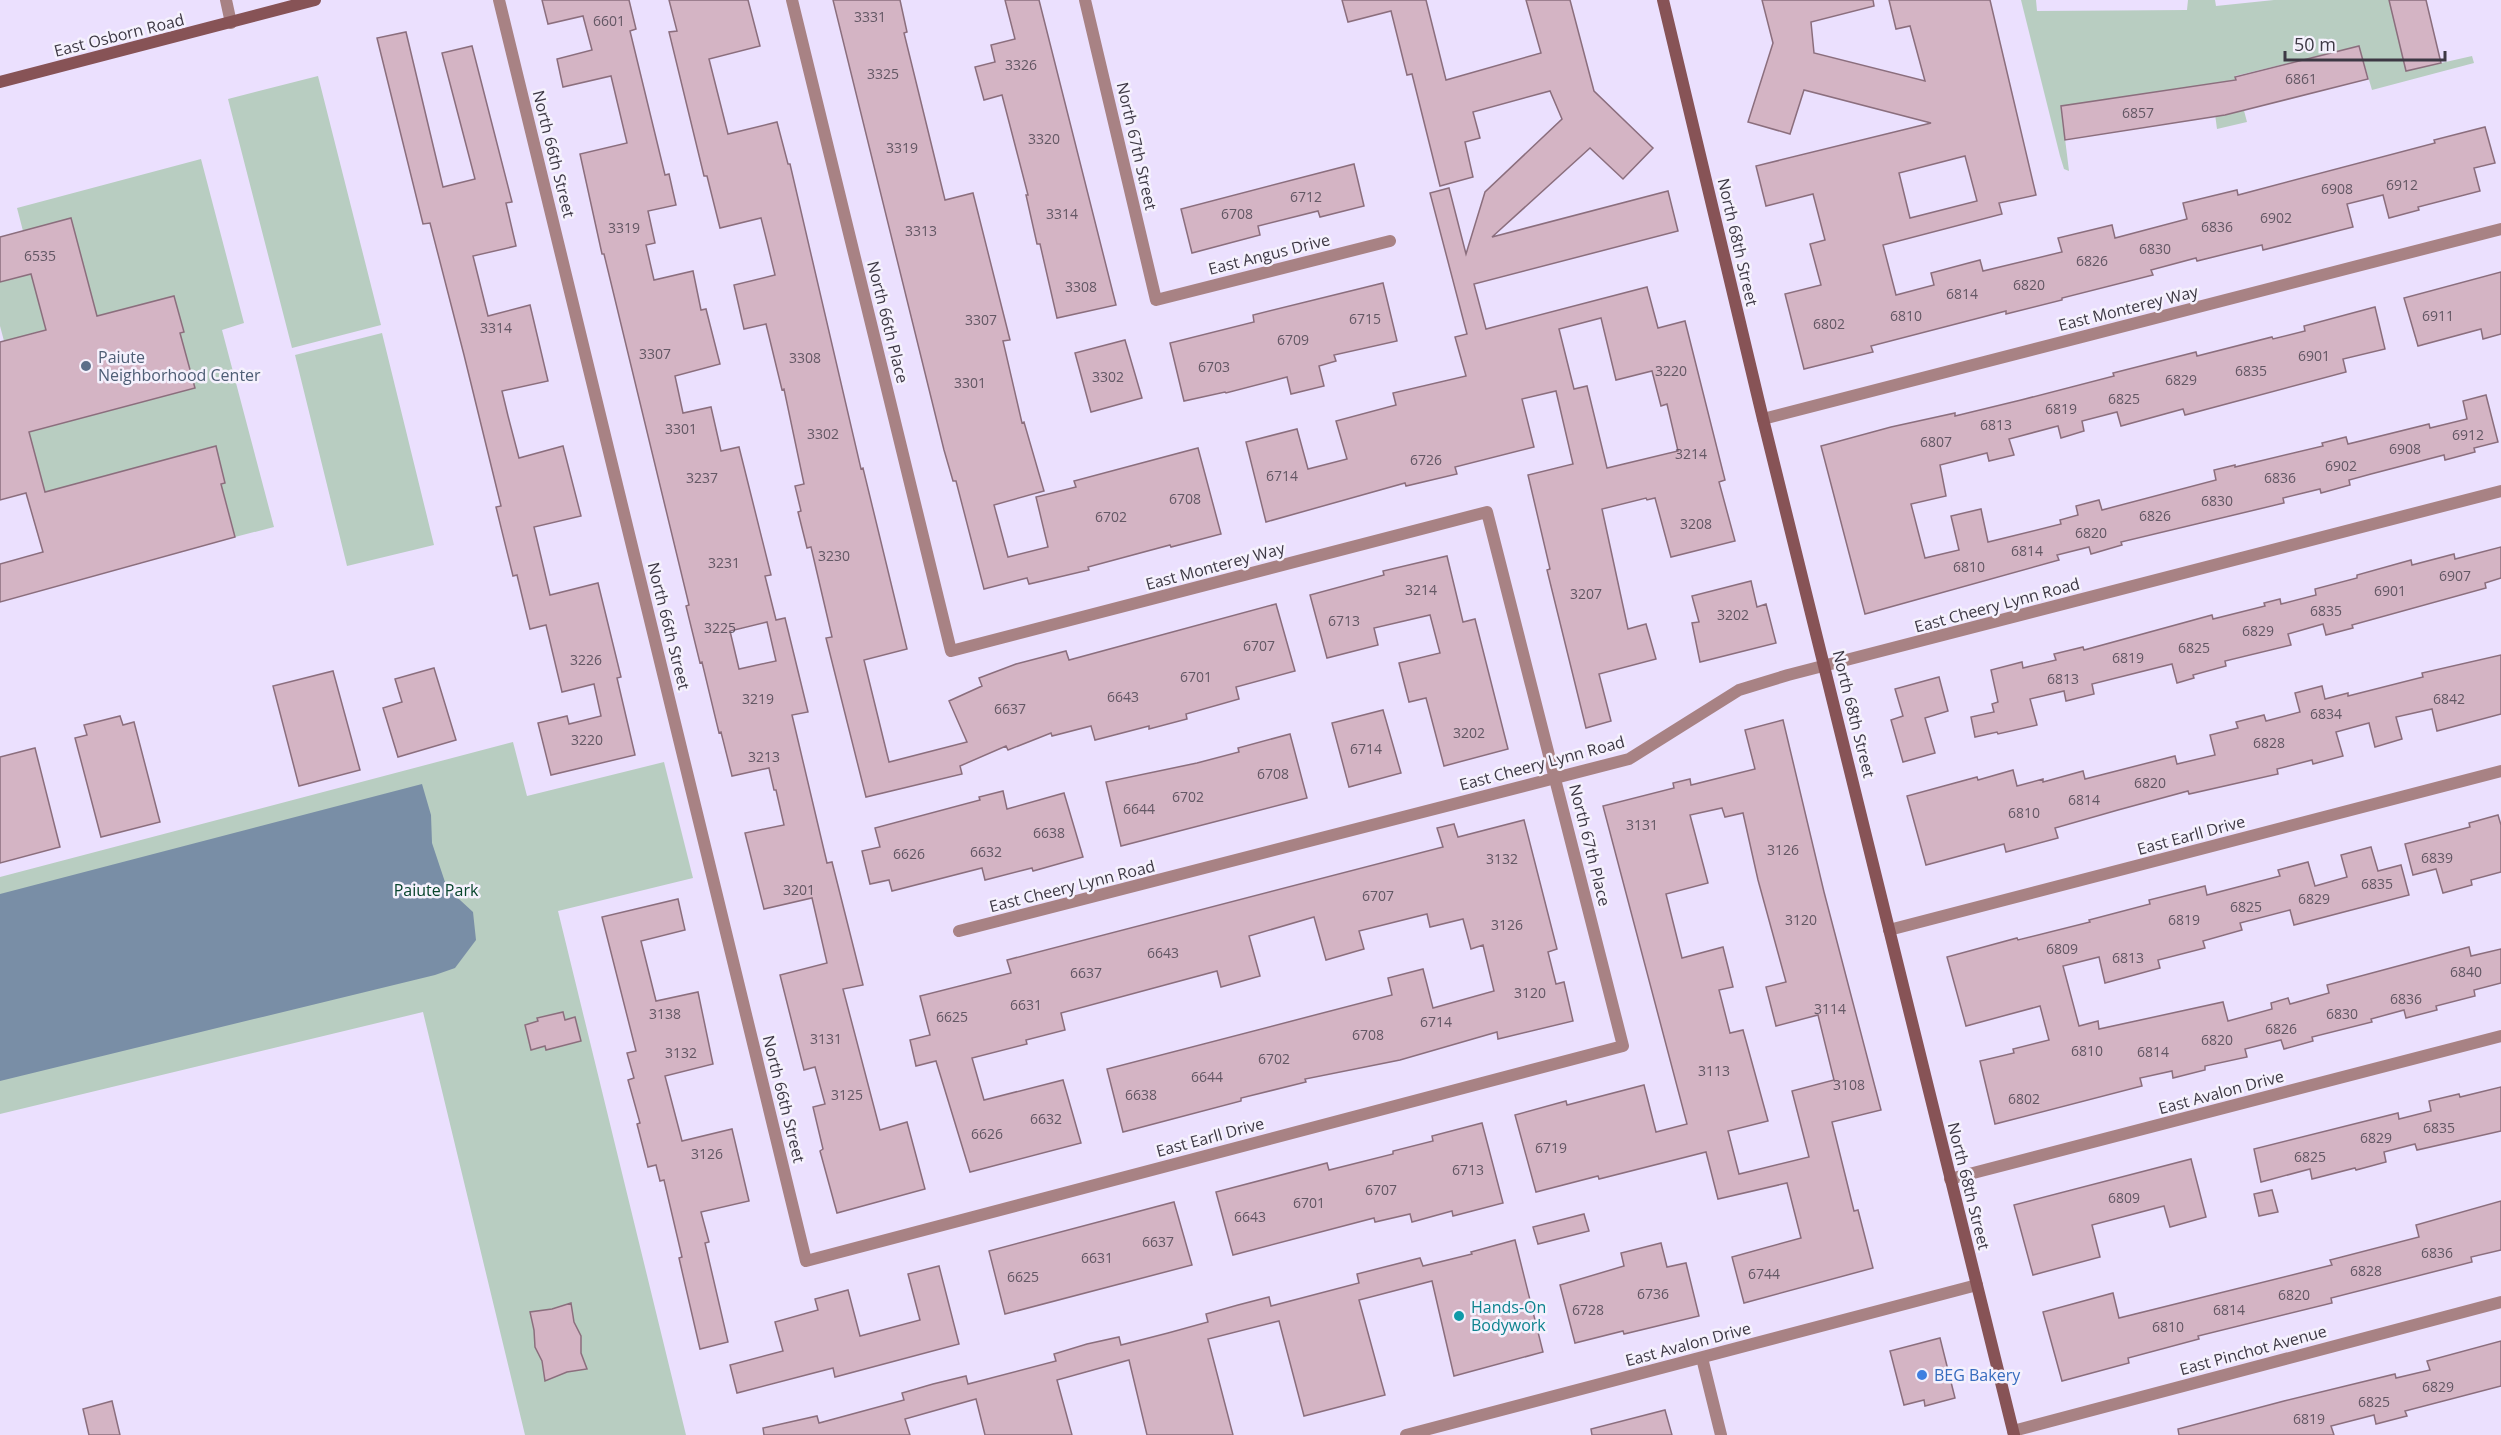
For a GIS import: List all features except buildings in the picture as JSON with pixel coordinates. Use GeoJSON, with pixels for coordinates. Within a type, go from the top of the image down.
{"type":"FeatureCollection","features":[{"type":"Feature","properties":{"kind":"main road","name":"East Osborn Road"},"geometry":{"type":"LineString","coordinates":[[0,82],[315,0]]}},
{"type":"Feature","properties":{"kind":"main road","name":"North 68th Street"},"geometry":{"type":"LineString","coordinates":[[1663,0],[1763,419],[2013,1433]]}},
{"type":"Feature","properties":{"kind":"street"},"geometry":{"type":"LineString","coordinates":[[225,0],[231,23]]}},
{"type":"Feature","properties":{"kind":"street","name":"North 66th Street"},"geometry":{"type":"LineString","coordinates":[[499,0],[806,1261]]}},
{"type":"Feature","properties":{"kind":"street","name":"North 66th Place"},"geometry":{"type":"LineString","coordinates":[[792,0],[951,651]]}},
{"type":"Feature","properties":{"kind":"street","name":"North 67th Street"},"geometry":{"type":"LineString","coordinates":[[1085,0],[1156,300]]}},
{"type":"Feature","properties":{"kind":"street","name":"East Monterey Way"},"geometry":{"type":"LineString","coordinates":[[1763,419],[2501,229]]}},
{"type":"Feature","properties":{"kind":"street","name":"East Angus Drive"},"geometry":{"type":"LineString","coordinates":[[1156,300],[1390,241]]}},
{"type":"Feature","properties":{"kind":"street","name":"East Cheery Lynn Road"},"geometry":{"type":"LineString","coordinates":[[959,932],[1629,759],[1739,690],[2501,491]]}},
{"type":"Feature","properties":{"kind":"street","name":"East Monterey Way"},"geometry":{"type":"LineString","coordinates":[[951,651],[1487,512]]}},
{"type":"Feature","properties":{"kind":"street","name":"North 67th Place"},"geometry":{"type":"LineString","coordinates":[[1487,512],[1623,1046]]}},
{"type":"Feature","properties":{"kind":"street","name":"East Earll Drive"},"geometry":{"type":"LineString","coordinates":[[1889,930],[2501,771]]}},
{"type":"Feature","properties":{"kind":"street","name":"East Avalon Drive"},"geometry":{"type":"LineString","coordinates":[[1950,1179],[2501,1036]]}},
{"type":"Feature","properties":{"kind":"street","name":"East Earll Drive"},"geometry":{"type":"LineString","coordinates":[[806,1261],[1623,1046]]}},
{"type":"Feature","properties":{"kind":"street","name":"East Avalon Drive"},"geometry":{"type":"LineString","coordinates":[[1406,1435],[1977,1285]]}},
{"type":"Feature","properties":{"kind":"street","name":"East Pinchot Avenue"},"geometry":{"type":"LineString","coordinates":[[2013,1433],[2501,1302]]}},
{"type":"Feature","properties":{"kind":"street"},"geometry":{"type":"LineString","coordinates":[[1702,1358],[1721,1435]]}},
{"type":"Feature","properties":{"kind":"green space"},"geometry":{"type":"Polygon","coordinates":[[[2021,0],[2036,0],[2037,11],[2187,10],[2188,0],[2215,0],[2216,6],[2274,0],[2389,0],[2406,71],[2472,56],[2474,63],[2372,90],[2359,46],[2235,76],[2247,122],[2217,129],[2211,84],[2061,106],[2069,171],[2064,169],[2060,156],[2021,0]]]}},
{"type":"Feature","properties":{"kind":"green space"},"geometry":{"type":"Polygon","coordinates":[[[318,76],[381,325],[292,348],[228,99],[318,76]]]}},
{"type":"Feature","properties":{"kind":"green space"},"geometry":{"type":"Polygon","coordinates":[[[201,159],[244,323],[222,330],[274,527],[235,537],[226,502],[54,529],[225,482],[215,446],[45,492],[29,432],[194,388],[14,378],[184,332],[174,296],[4,341],[0,326],[0,282],[23,231],[17,208],[201,159]]]}},
{"type":"Feature","properties":{"kind":"green space"},"geometry":{"type":"Polygon","coordinates":[[[382,333],[434,545],[347,566],[295,355],[382,333]]]}},
{"type":"Feature","properties":{"kind":"green space","name":"Paiute Park"},"geometry":{"type":"Polygon","coordinates":[[[513,742],[527,796],[664,762],[693,878],[558,911],[686,1435],[525,1435],[423,1012],[0,1114],[0,877],[513,742]]]}},
{"type":"Feature","properties":{"kind":"water"},"geometry":{"type":"Polygon","coordinates":[[[422,784],[431,815],[432,843],[447,888],[473,912],[476,940],[455,968],[435,975],[0,1081],[0,894],[422,784]]]}},
{"type":"Feature","properties":{"kind":"place","name":"Paiute Neighborhood Center"},"geometry":{"type":"Point","coordinates":[86,366]}},
{"type":"Feature","properties":{"kind":"place","name":"Hands-On Bodywork"},"geometry":{"type":"Point","coordinates":[1459,1316]}},
{"type":"Feature","properties":{"kind":"place","name":"BEG Bakery"},"geometry":{"type":"Point","coordinates":[1922,1375]}}]}
